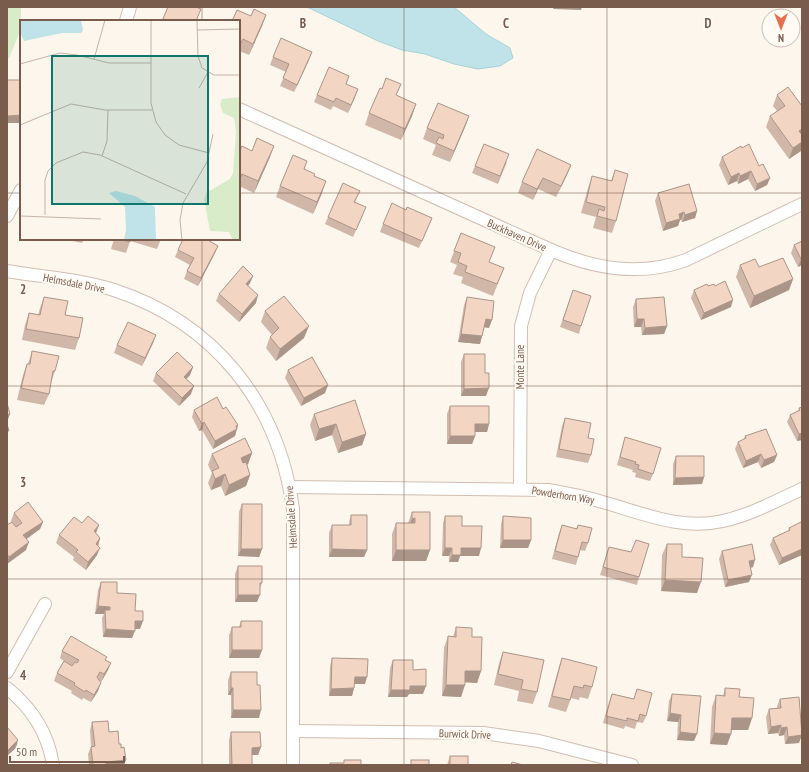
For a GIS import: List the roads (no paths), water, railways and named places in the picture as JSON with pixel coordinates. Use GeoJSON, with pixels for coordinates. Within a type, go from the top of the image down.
{"type":"FeatureCollection","features":[{"type":"Feature","properties":{"kind":"street"},"geometry":{"type":"LineString","coordinates":[[126,20],[130,7]]}},
{"type":"Feature","properties":{"kind":"street","name":"Buckhaven Drive"},"geometry":{"type":"LineString","coordinates":[[240,109],[551,250],[587,264],[614,269],[634,270],[667,266],[700,253],[802,204]]}},
{"type":"Feature","properties":{"kind":"street"},"geometry":{"type":"LineString","coordinates":[[7,216],[20,192]]}},
{"type":"Feature","properties":{"kind":"street","name":"Monte Lane"},"geometry":{"type":"LineString","coordinates":[[520,489],[520,344],[522,321],[530,293],[551,250]]}},
{"type":"Feature","properties":{"kind":"street","name":"Helmsdale Drive"},"geometry":{"type":"LineString","coordinates":[[7,271],[112,290],[152,305],[188,326],[224,359],[255,397],[276,440],[290,487],[294,527],[294,765]]}},
{"type":"Feature","properties":{"kind":"street","name":"Powderhorn Way"},"geometry":{"type":"LineString","coordinates":[[290,487],[548,490],[583,496],[658,519],[687,524],[723,521],[751,512],[802,489]]}},
{"type":"Feature","properties":{"kind":"street"},"geometry":{"type":"LineString","coordinates":[[7,672],[45,604]]}},
{"type":"Feature","properties":{"kind":"street"},"geometry":{"type":"LineString","coordinates":[[7,688],[23,702],[37,719],[46,739],[53,765]]}},
{"type":"Feature","properties":{"kind":"street","name":"Burwick Drive"},"geometry":{"type":"LineString","coordinates":[[294,731],[483,733],[539,741],[588,759],[632,765]]}},
{"type":"Feature","properties":{"kind":"water"},"geometry":{"type":"Polygon","coordinates":[[[307,7],[454,7],[486,34],[510,48],[513,58],[500,66],[478,69],[454,64],[425,54],[402,50],[378,41],[307,7]]]}}]}
